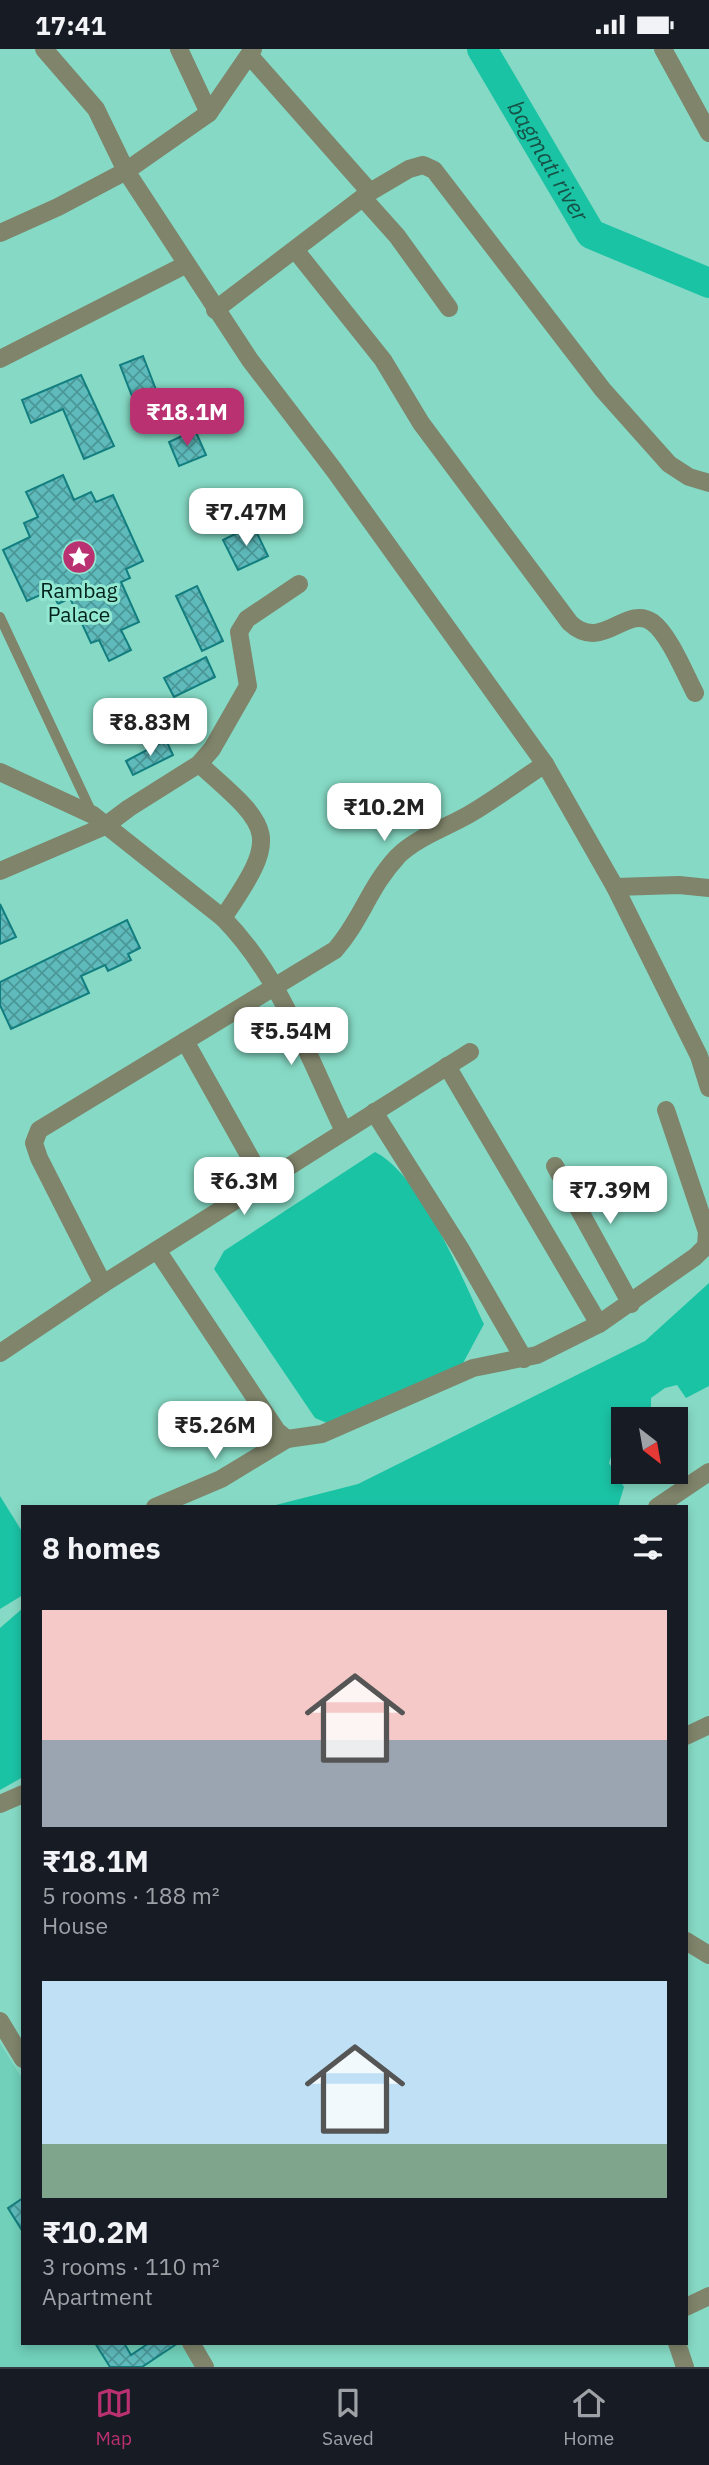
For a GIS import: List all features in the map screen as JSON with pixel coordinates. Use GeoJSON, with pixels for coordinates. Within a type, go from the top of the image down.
{"type":"FeatureCollection","features":[{"type":"Feature","properties":{"kind":"street"},"geometry":{"type":"LineString","coordinates":[[44,49],[96,109],[126,171],[215,310],[545,764],[615,887],[699,1056],[709,1088]]}},
{"type":"Feature","properties":{"kind":"street"},"geometry":{"type":"LineString","coordinates":[[179,49],[209,113]]}},
{"type":"Feature","properties":{"kind":"street"},"geometry":{"type":"LineString","coordinates":[[663,49],[709,134]]}},
{"type":"Feature","properties":{"kind":"street"},"geometry":{"type":"LineString","coordinates":[[0,233],[58,207],[126,171],[209,113],[251,52],[366,195],[449,308]]}},
{"type":"Feature","properties":{"kind":"street"},"geometry":{"type":"LineString","coordinates":[[215,310],[296,251],[366,195],[409,169],[423,165],[434,170],[603,390],[669,464],[689,477],[709,483]]}},
{"type":"Feature","properties":{"kind":"street"},"geometry":{"type":"LineString","coordinates":[[296,251],[383,360],[421,423],[570,622],[579,631],[590,634],[638,617],[651,621],[661,632],[695,693]]}},
{"type":"Feature","properties":{"kind":"street"},"geometry":{"type":"LineString","coordinates":[[0,359],[185,265]]}},
{"type":"Feature","properties":{"kind":"street"},"geometry":{"type":"LineString","coordinates":[[0,871],[150,794],[199,764],[212,749],[248,686],[239,632],[247,619],[299,584]]}},
{"type":"Feature","properties":{"kind":"street"},"geometry":{"type":"LineString","coordinates":[[199,764],[245,804],[260,831],[264,846],[252,875],[223,918]]}},
{"type":"Feature","properties":{"kind":"street"},"geometry":{"type":"LineString","coordinates":[[103,1284],[34,1143],[39,1130],[335,950],[351,933],[364,900],[379,877],[401,853],[470,814],[545,764]]}},
{"type":"Feature","properties":{"kind":"street"},"geometry":{"type":"LineString","coordinates":[[0,772],[99,821],[223,918],[241,937],[276,985],[344,1131]]}},
{"type":"Feature","properties":{"kind":"street"},"geometry":{"type":"LineString","coordinates":[[615,887],[679,885],[709,888]]}},
{"type":"Feature","properties":{"kind":"street"},"geometry":{"type":"LineString","coordinates":[[185,1041],[264,1182]]}},
{"type":"Feature","properties":{"kind":"street"},"geometry":{"type":"LineString","coordinates":[[0,1353],[103,1284],[470,1052]]}},
{"type":"Feature","properties":{"kind":"street"},"geometry":{"type":"LineString","coordinates":[[447,1066],[599,1324]]}},
{"type":"Feature","properties":{"kind":"street"},"geometry":{"type":"LineString","coordinates":[[160,1505],[221,1479],[287,1439],[322,1434],[473,1368],[524,1359],[599,1324],[631,1304],[706,1246],[707,1232],[666,1110]]}},
{"type":"Feature","properties":{"kind":"street"},"geometry":{"type":"LineString","coordinates":[[374,1112],[460,1248],[524,1359]]}},
{"type":"Feature","properties":{"kind":"street"},"geometry":{"type":"LineString","coordinates":[[555,1166],[631,1304]]}},
{"type":"Feature","properties":{"kind":"street"},"geometry":{"type":"LineString","coordinates":[[157,1250],[277,1431],[287,1439]]}},
{"type":"Feature","properties":{"kind":"street"},"geometry":{"type":"LineString","coordinates":[[660,1505],[709,1472]]}},
{"type":"Feature","properties":{"kind":"street"},"geometry":{"type":"LineString","coordinates":[[688,1735],[709,1725]]}},
{"type":"Feature","properties":{"kind":"street"},"geometry":{"type":"LineString","coordinates":[[0,1804],[21,1795]]}},
{"type":"Feature","properties":{"kind":"street"},"geometry":{"type":"LineString","coordinates":[[0,2021],[21,2056]]}},
{"type":"Feature","properties":{"kind":"street"},"geometry":{"type":"LineString","coordinates":[[688,2306],[709,2296]]}},
{"type":"Feature","properties":{"kind":"street"},"geometry":{"type":"LineString","coordinates":[[192,2345],[202,2366]]}},
{"type":"Feature","properties":{"kind":"street"},"geometry":{"type":"LineString","coordinates":[[678,2345],[685,2367]]}},
{"type":"Feature","properties":{"kind":"lane"},"geometry":{"type":"LineString","coordinates":[[0,617],[99,821]]}},
{"type":"Feature","properties":{"kind":"shaded area"},"geometry":{"type":"Polygon","coordinates":[[[375,1152],[392,1164],[409,1182],[424,1205],[452,1255],[484,1324],[461,1367],[327,1423],[315,1418],[214,1269],[224,1251],[375,1152]]]}},
{"type":"Feature","properties":{"kind":"shaded area"},"geometry":{"type":"Polygon","coordinates":[[[709,1283],[709,1386],[686,1398],[677,1385],[665,1388],[651,1398],[651,1407],[611,1407],[611,1484],[622,1484],[624,1487],[619,1505],[276,1505],[358,1484],[645,1341],[709,1283]]]}},
{"type":"Feature","properties":{"kind":"shaded area"},"geometry":{"type":"Polygon","coordinates":[[[0,1496],[21,1530],[21,1596],[0,1609],[0,1496]]]}},
{"type":"Feature","properties":{"kind":"shaded area"},"geometry":{"type":"Polygon","coordinates":[[[21,1610],[21,1778],[0,1790],[0,1628],[21,1610]]]}},
{"type":"Feature","properties":{"kind":"shaded area"},"geometry":{"type":"Polygon","coordinates":[[[0,2043],[21,2077],[21,2345],[184,2345],[197,2367],[0,2367],[0,2043]]]}},
{"type":"Feature","properties":{"kind":"building"},"geometry":{"type":"Polygon","coordinates":[[[143,356],[158,395],[135,404],[120,365],[143,356]]]}},
{"type":"Feature","properties":{"kind":"building"},"geometry":{"type":"Polygon","coordinates":[[[81,375],[114,446],[84,459],[63,409],[31,423],[22,400],[81,375]]]}},
{"type":"Feature","properties":{"kind":"building"},"geometry":{"type":"Polygon","coordinates":[[[195,430],[206,455],[179,466],[169,442],[195,430]]]}},
{"type":"Feature","properties":{"kind":"building"},"geometry":{"type":"Polygon","coordinates":[[[63,475],[74,500],[91,492],[96,502],[113,495],[143,561],[126,569],[130,578],[121,582],[139,622],[121,630],[131,650],[109,661],[99,640],[91,643],[70,598],[58,604],[51,590],[27,601],[3,550],[30,537],[24,523],[38,517],[26,492],[63,475]]]}},
{"type":"Feature","properties":{"kind":"building"},"geometry":{"type":"Polygon","coordinates":[[[253,525],[268,556],[238,570],[223,540],[253,525]]]}},
{"type":"Feature","properties":{"kind":"building"},"geometry":{"type":"Polygon","coordinates":[[[197,586],[223,641],[202,651],[176,596],[197,586]]]}},
{"type":"Feature","properties":{"kind":"building"},"geometry":{"type":"Polygon","coordinates":[[[206,657],[215,677],[174,697],[164,678],[206,657]]]}},
{"type":"Feature","properties":{"kind":"building"},"geometry":{"type":"Polygon","coordinates":[[[166,740],[173,755],[133,775],[126,761],[166,740]]]}},
{"type":"Feature","properties":{"kind":"building"},"geometry":{"type":"Polygon","coordinates":[[[0,904],[16,937],[0,944],[0,904]]]}},
{"type":"Feature","properties":{"kind":"building"},"geometry":{"type":"Polygon","coordinates":[[[127,920],[140,948],[128,954],[131,960],[108,971],[105,965],[81,976],[89,993],[11,1029],[0,1005],[0,982],[127,920]]]}},
{"type":"Feature","properties":{"kind":"building"},"geometry":{"type":"Polygon","coordinates":[[[21,2199],[21,2229],[8,2208],[21,2199]]]}},
{"type":"Feature","properties":{"kind":"building"},"geometry":{"type":"Polygon","coordinates":[[[96,2345],[125,2345],[131,2355],[146,2345],[175,2345],[142,2367],[110,2367],[96,2345]]]}},
{"type":"Feature","properties":{"kind":"waterway","name":"bagmati river"},"geometry":{"type":"LineString","coordinates":[[482,49],[591,234],[709,283]]}},
{"type":"Feature","properties":{"kind":"place","name":"Rambag Palace"},"geometry":{"type":"Point","coordinates":[79,557]}}]}
